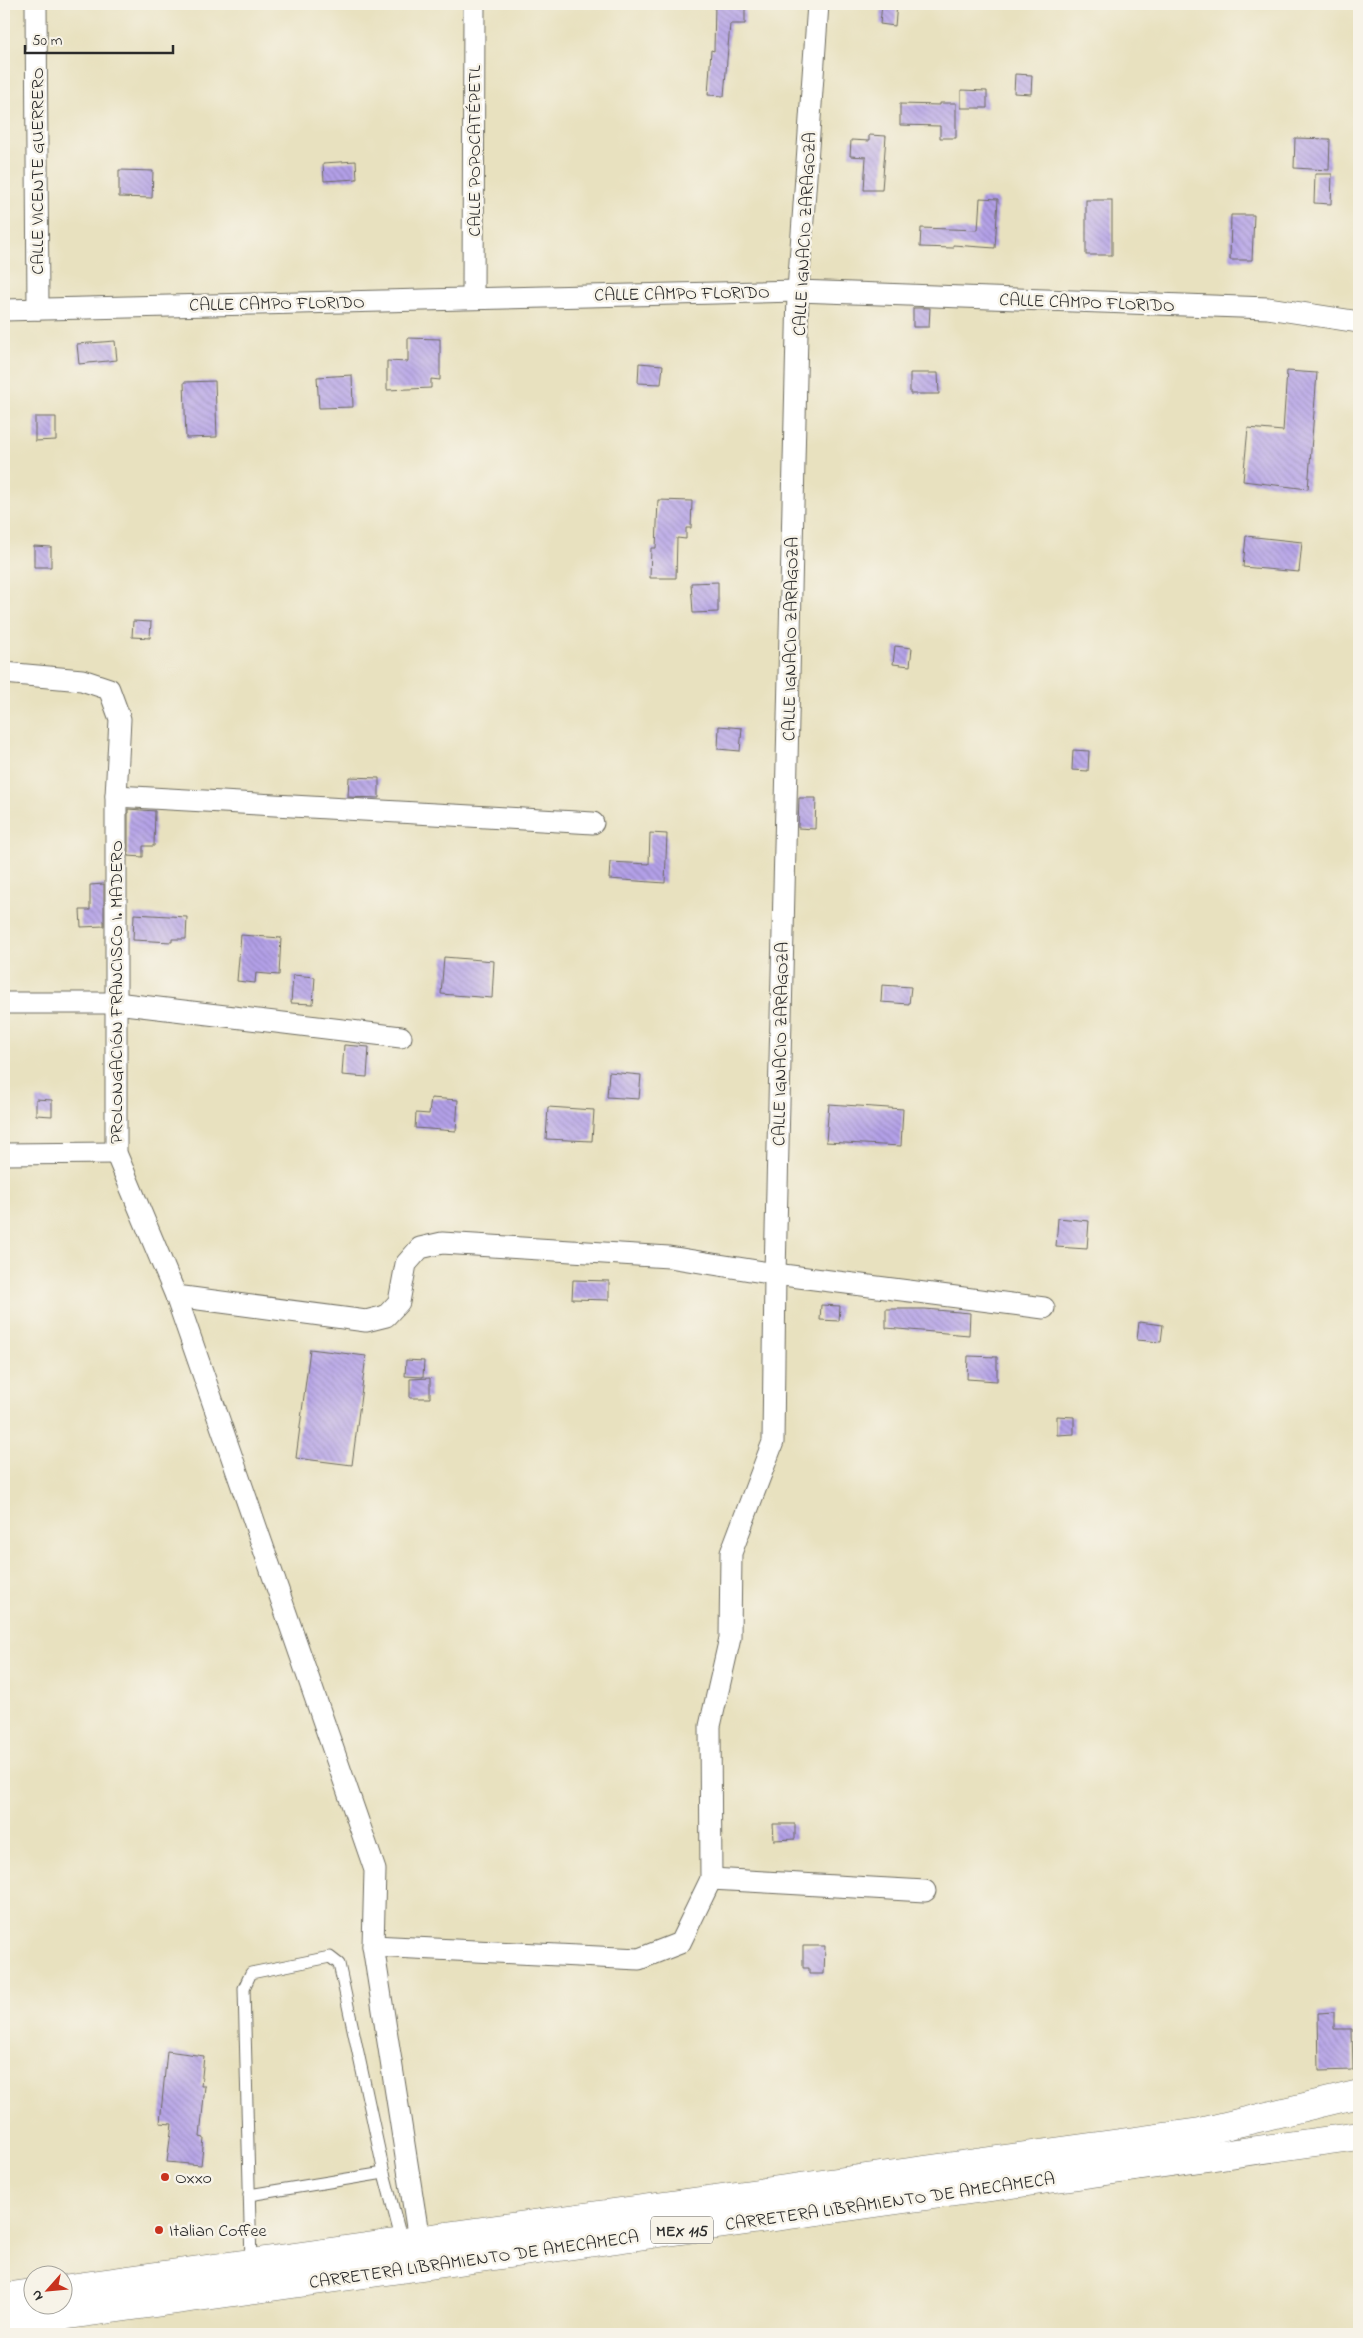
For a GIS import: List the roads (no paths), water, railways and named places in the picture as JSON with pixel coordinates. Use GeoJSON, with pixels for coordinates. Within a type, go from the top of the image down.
{"type":"FeatureCollection","features":[{"type":"Feature","properties":{"kind":"main road","name":"CARRETERA LIBRAMIENTO DE AMECAMECA"},"geometry":{"type":"LineString","coordinates":[[72,2288],[1200,2132],[1359,2094]]}},
{"type":"Feature","properties":{"kind":"main road","name":"CARRETERA LIBRAMIENTO DE AMECAMECA"},"geometry":{"type":"LineString","coordinates":[[4,2324],[1359,2136]]}},
{"type":"Feature","properties":{"kind":"main road"},"geometry":{"type":"LineString","coordinates":[[4,2297],[22,2294]]}},
{"type":"Feature","properties":{"kind":"street","name":"CALLE VICENTE GUERRERO"},"geometry":{"type":"LineString","coordinates":[[36,4],[38,309]]}},
{"type":"Feature","properties":{"kind":"street","name":"CALLE POPOCATÉPETL"},"geometry":{"type":"LineString","coordinates":[[473,298],[474,4]]}},
{"type":"Feature","properties":{"kind":"street","name":"CALLE IGNACIO ZARAGOZA"},"geometry":{"type":"LineString","coordinates":[[711,1880],[710,1726],[730,1638],[731,1553],[773,1442],[774,1274],[798,291],[818,4]]}},
{"type":"Feature","properties":{"kind":"street","name":"CALLE CAMPO FLORIDO"},"geometry":{"type":"LineString","coordinates":[[4,310],[798,291],[1268,308],[1359,322]]}},
{"type":"Feature","properties":{"kind":"street","name":"PROLONGACIÓN FRANCISCO I. MADERO"},"geometry":{"type":"LineString","coordinates":[[4,673],[82,680],[109,689],[120,719],[116,796],[116,1153],[176,1296],[375,1870],[373,1946],[411,2241]]}},
{"type":"Feature","properties":{"kind":"street"},"geometry":{"type":"LineString","coordinates":[[116,796],[593,823]]}},
{"type":"Feature","properties":{"kind":"street"},"geometry":{"type":"LineString","coordinates":[[4,1003],[116,1003],[402,1037]]}},
{"type":"Feature","properties":{"kind":"street"},"geometry":{"type":"LineString","coordinates":[[4,1154],[116,1153]]}},
{"type":"Feature","properties":{"kind":"street"},"geometry":{"type":"LineString","coordinates":[[176,1296],[366,1322],[386,1316],[399,1302],[406,1264],[420,1248],[442,1242],[669,1257],[774,1274],[1044,1308]]}},
{"type":"Feature","properties":{"kind":"street"},"geometry":{"type":"LineString","coordinates":[[373,1946],[639,1959],[680,1943],[711,1880],[925,1891]]}},
{"type":"Feature","properties":{"kind":"lane"},"geometry":{"type":"LineString","coordinates":[[251,2263],[244,1988],[251,1974],[330,1957],[339,1964],[384,2172],[411,2241]]}},
{"type":"Feature","properties":{"kind":"lane"},"geometry":{"type":"LineString","coordinates":[[249,2195],[384,2172]]}},
{"type":"Feature","properties":{"kind":"place","name":"Oxxo"},"geometry":{"type":"Point","coordinates":[165,2177]}},
{"type":"Feature","properties":{"kind":"place","name":"Italian Coffee"},"geometry":{"type":"Point","coordinates":[159,2230]}}]}
